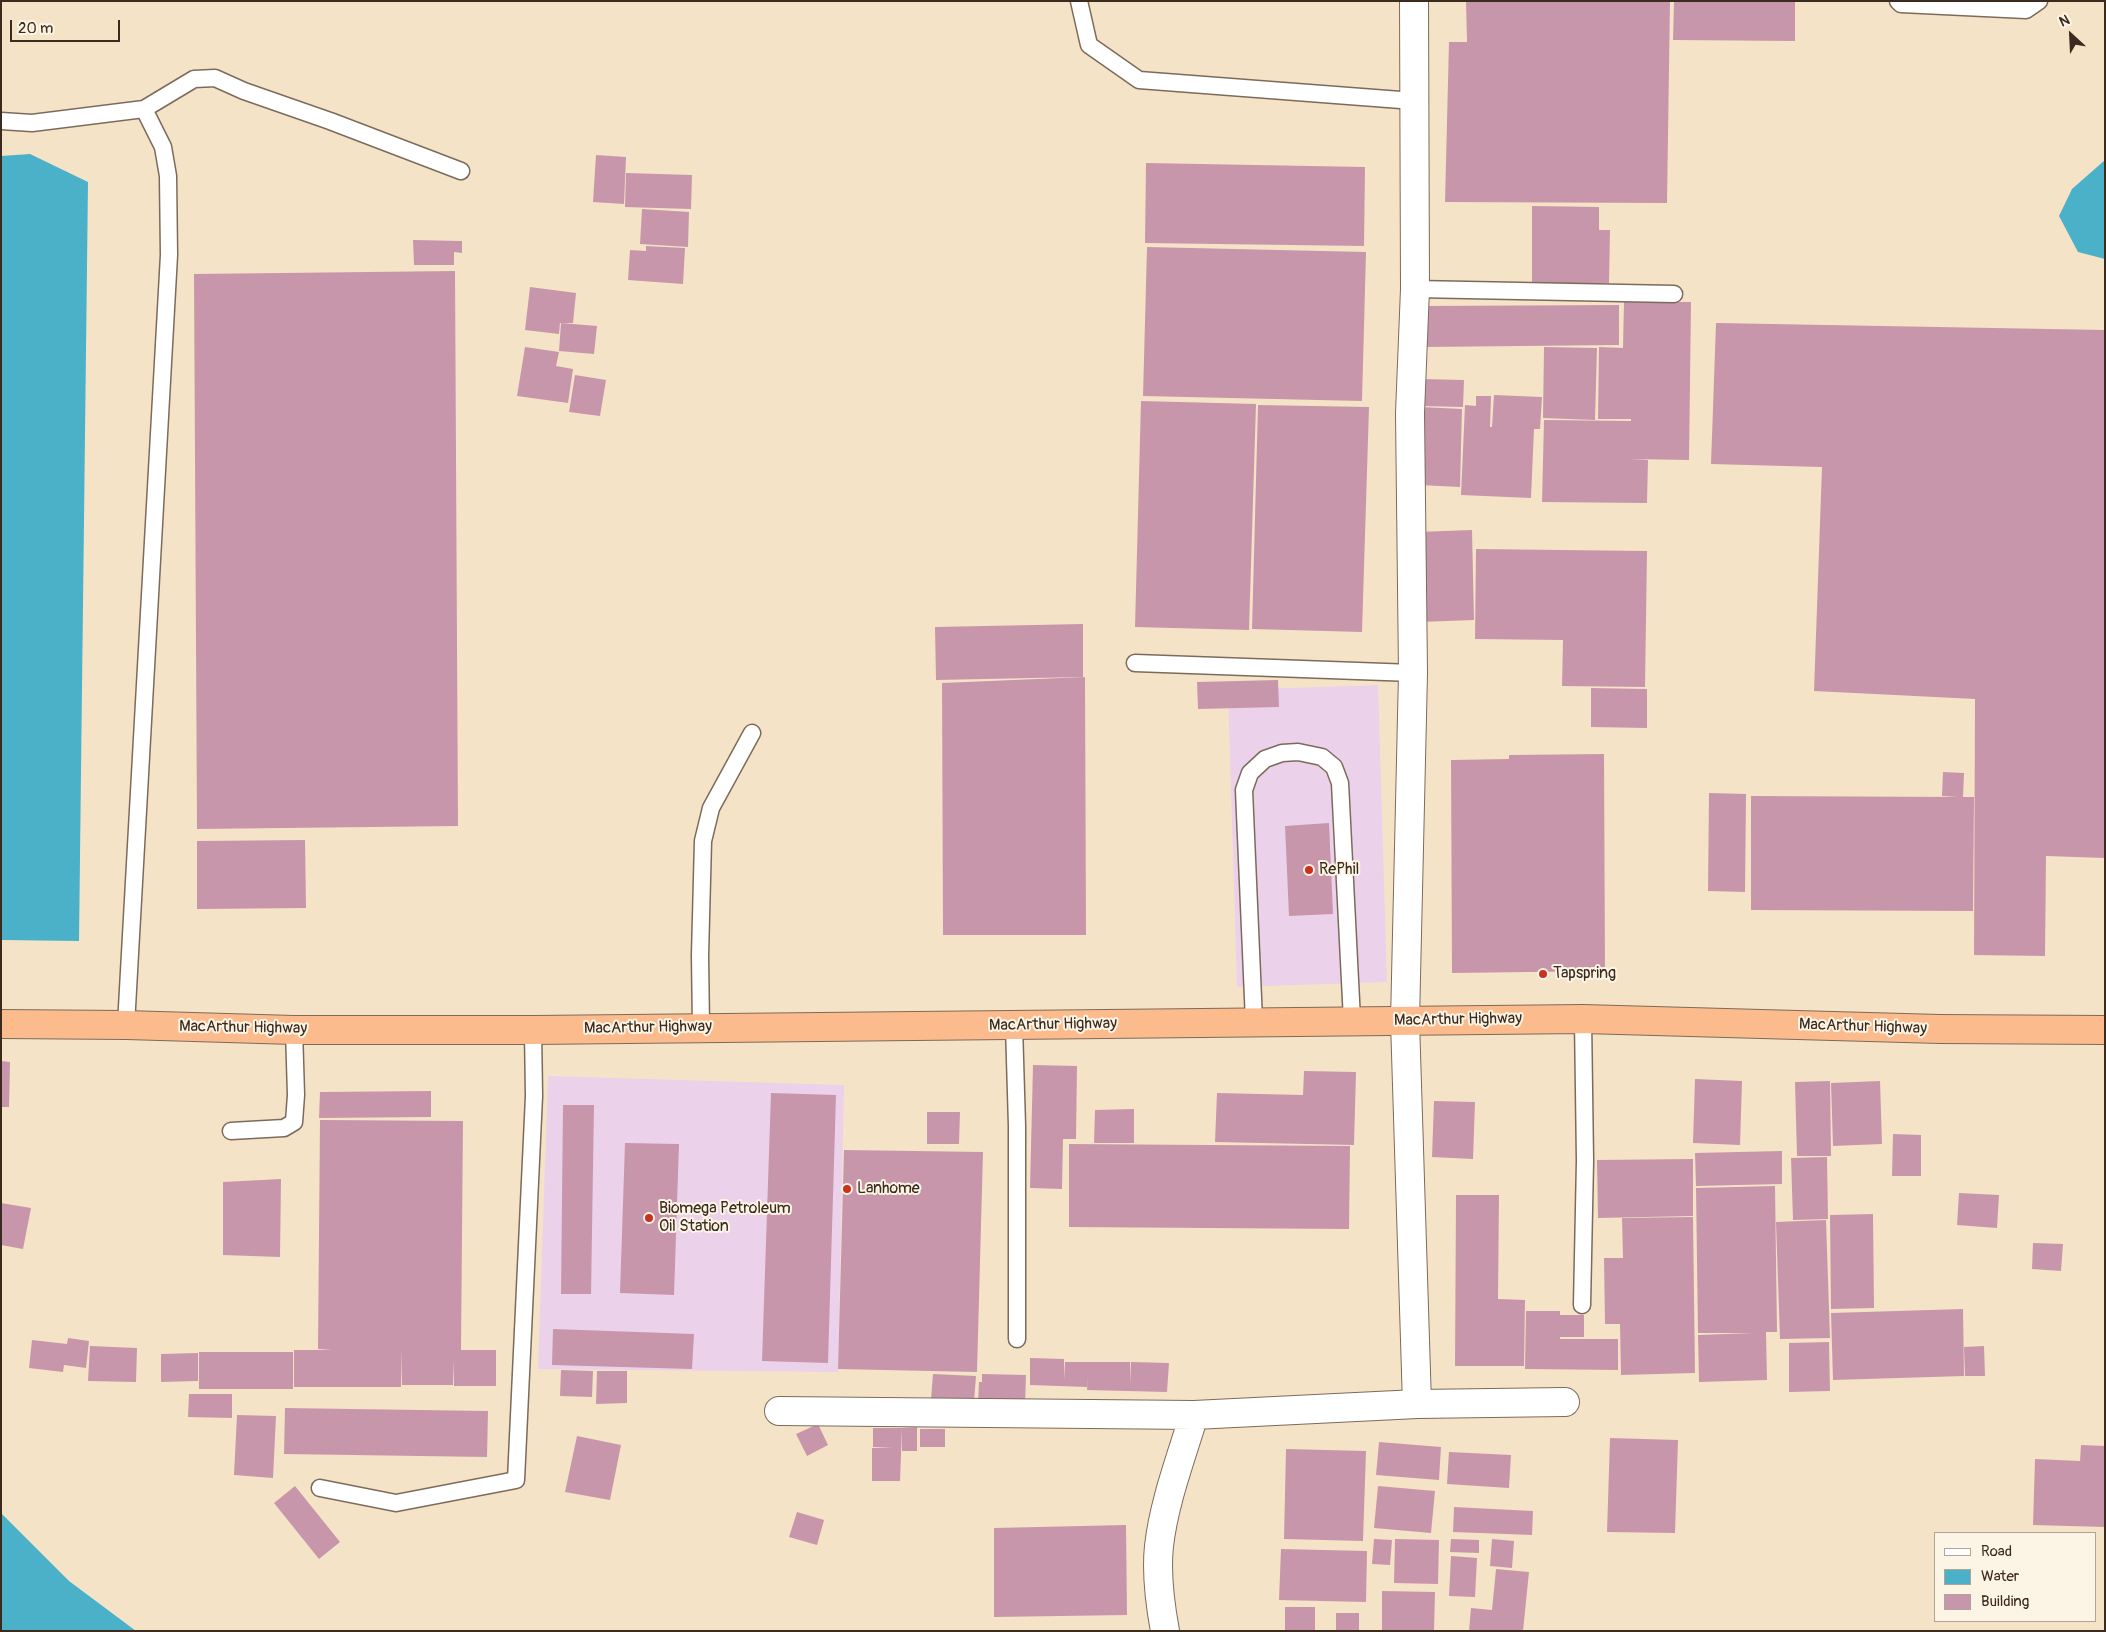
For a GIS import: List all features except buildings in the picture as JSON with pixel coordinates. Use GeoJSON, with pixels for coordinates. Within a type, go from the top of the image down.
{"type":"FeatureCollection","features":[{"type":"Feature","properties":{"kind":"highway","name":"MacArthur Highway"},"geometry":{"type":"LineString","coordinates":[[1,1024],[126,1025],[294,1030],[533,1030],[1583,1019],[1940,1029],[2105,1030]]}},
{"type":"Feature","properties":{"kind":"street"},"geometry":{"type":"LineString","coordinates":[[1414,1],[1415,289],[1410,413],[1413,674],[1405,1021],[1417,1404]]}},
{"type":"Feature","properties":{"kind":"street"},"geometry":{"type":"LineString","coordinates":[[779,1411],[1194,1416],[1417,1404],[1565,1402]]}},
{"type":"Feature","properties":{"kind":"street"},"geometry":{"type":"LineString","coordinates":[[1165,1631],[1160,1602],[1159,1547],[1170,1496],[1194,1416]]}},
{"type":"Feature","properties":{"kind":"lane"},"geometry":{"type":"LineString","coordinates":[[1078,1],[1089,45],[1139,80],[1414,101]]}},
{"type":"Feature","properties":{"kind":"lane"},"geometry":{"type":"LineString","coordinates":[[1898,1],[1901,4],[2026,10],[2039,1]]}},
{"type":"Feature","properties":{"kind":"lane"},"geometry":{"type":"LineString","coordinates":[[1,121],[32,123],[144,109],[194,79],[215,78],[244,91],[330,121],[461,171]]}},
{"type":"Feature","properties":{"kind":"lane"},"geometry":{"type":"LineString","coordinates":[[126,1025],[169,255],[167,169],[163,147],[144,109]]}},
{"type":"Feature","properties":{"kind":"lane"},"geometry":{"type":"LineString","coordinates":[[1415,289],[1674,294]]}},
{"type":"Feature","properties":{"kind":"lane"},"geometry":{"type":"LineString","coordinates":[[1135,663],[1413,674]]}},
{"type":"Feature","properties":{"kind":"lane"},"geometry":{"type":"LineString","coordinates":[[701,1028],[700,955],[703,841],[711,808],[752,733]]}},
{"type":"Feature","properties":{"kind":"lane"},"geometry":{"type":"LineString","coordinates":[[1254,1021],[1244,790],[1250,773],[1265,759],[1282,753],[1298,752],[1322,757],[1334,767],[1340,783],[1352,1020]]}},
{"type":"Feature","properties":{"kind":"lane"},"geometry":{"type":"LineString","coordinates":[[1582,1305],[1586,1161],[1583,1019]]}},
{"type":"Feature","properties":{"kind":"lane"},"geometry":{"type":"LineString","coordinates":[[1014,1026],[1017,1136],[1018,1339]]}},
{"type":"Feature","properties":{"kind":"lane"},"geometry":{"type":"LineString","coordinates":[[231,1131],[284,1128],[294,1122],[296,1095],[294,1030]]}},
{"type":"Feature","properties":{"kind":"lane"},"geometry":{"type":"LineString","coordinates":[[320,1488],[396,1503],[516,1480],[534,1106],[533,1030]]}},
{"type":"Feature","properties":{"kind":"shaded area"},"geometry":{"type":"Polygon","coordinates":[[[1378,685],[1387,982],[1237,987],[1228,690],[1378,685]]]}},
{"type":"Feature","properties":{"kind":"shaded area"},"geometry":{"type":"Polygon","coordinates":[[[548,1076],[844,1085],[838,1372],[538,1369],[548,1076]]]}},
{"type":"Feature","properties":{"kind":"water"},"geometry":{"type":"Polygon","coordinates":[[[30,154],[88,182],[79,941],[1,940],[1,156],[30,154]]]}},
{"type":"Feature","properties":{"kind":"water"},"geometry":{"type":"Polygon","coordinates":[[[2105,160],[2105,259],[2078,252],[2059,216],[2072,189],[2105,160]]]}},
{"type":"Feature","properties":{"kind":"water"},"geometry":{"type":"Polygon","coordinates":[[[1,1513],[69,1581],[136,1631],[1,1631],[1,1513]]]}},
{"type":"Feature","properties":{"kind":"place","name":"RePhil"},"geometry":{"type":"Point","coordinates":[1309,870]}},
{"type":"Feature","properties":{"kind":"place","name":"Tapspring"},"geometry":{"type":"Point","coordinates":[1543,974]}},
{"type":"Feature","properties":{"kind":"place","name":"Lanhome"},"geometry":{"type":"Point","coordinates":[847,1189]}},
{"type":"Feature","properties":{"kind":"place","name":"Biomega Petroleum Oil Station"},"geometry":{"type":"Point","coordinates":[649,1218]}}]}
